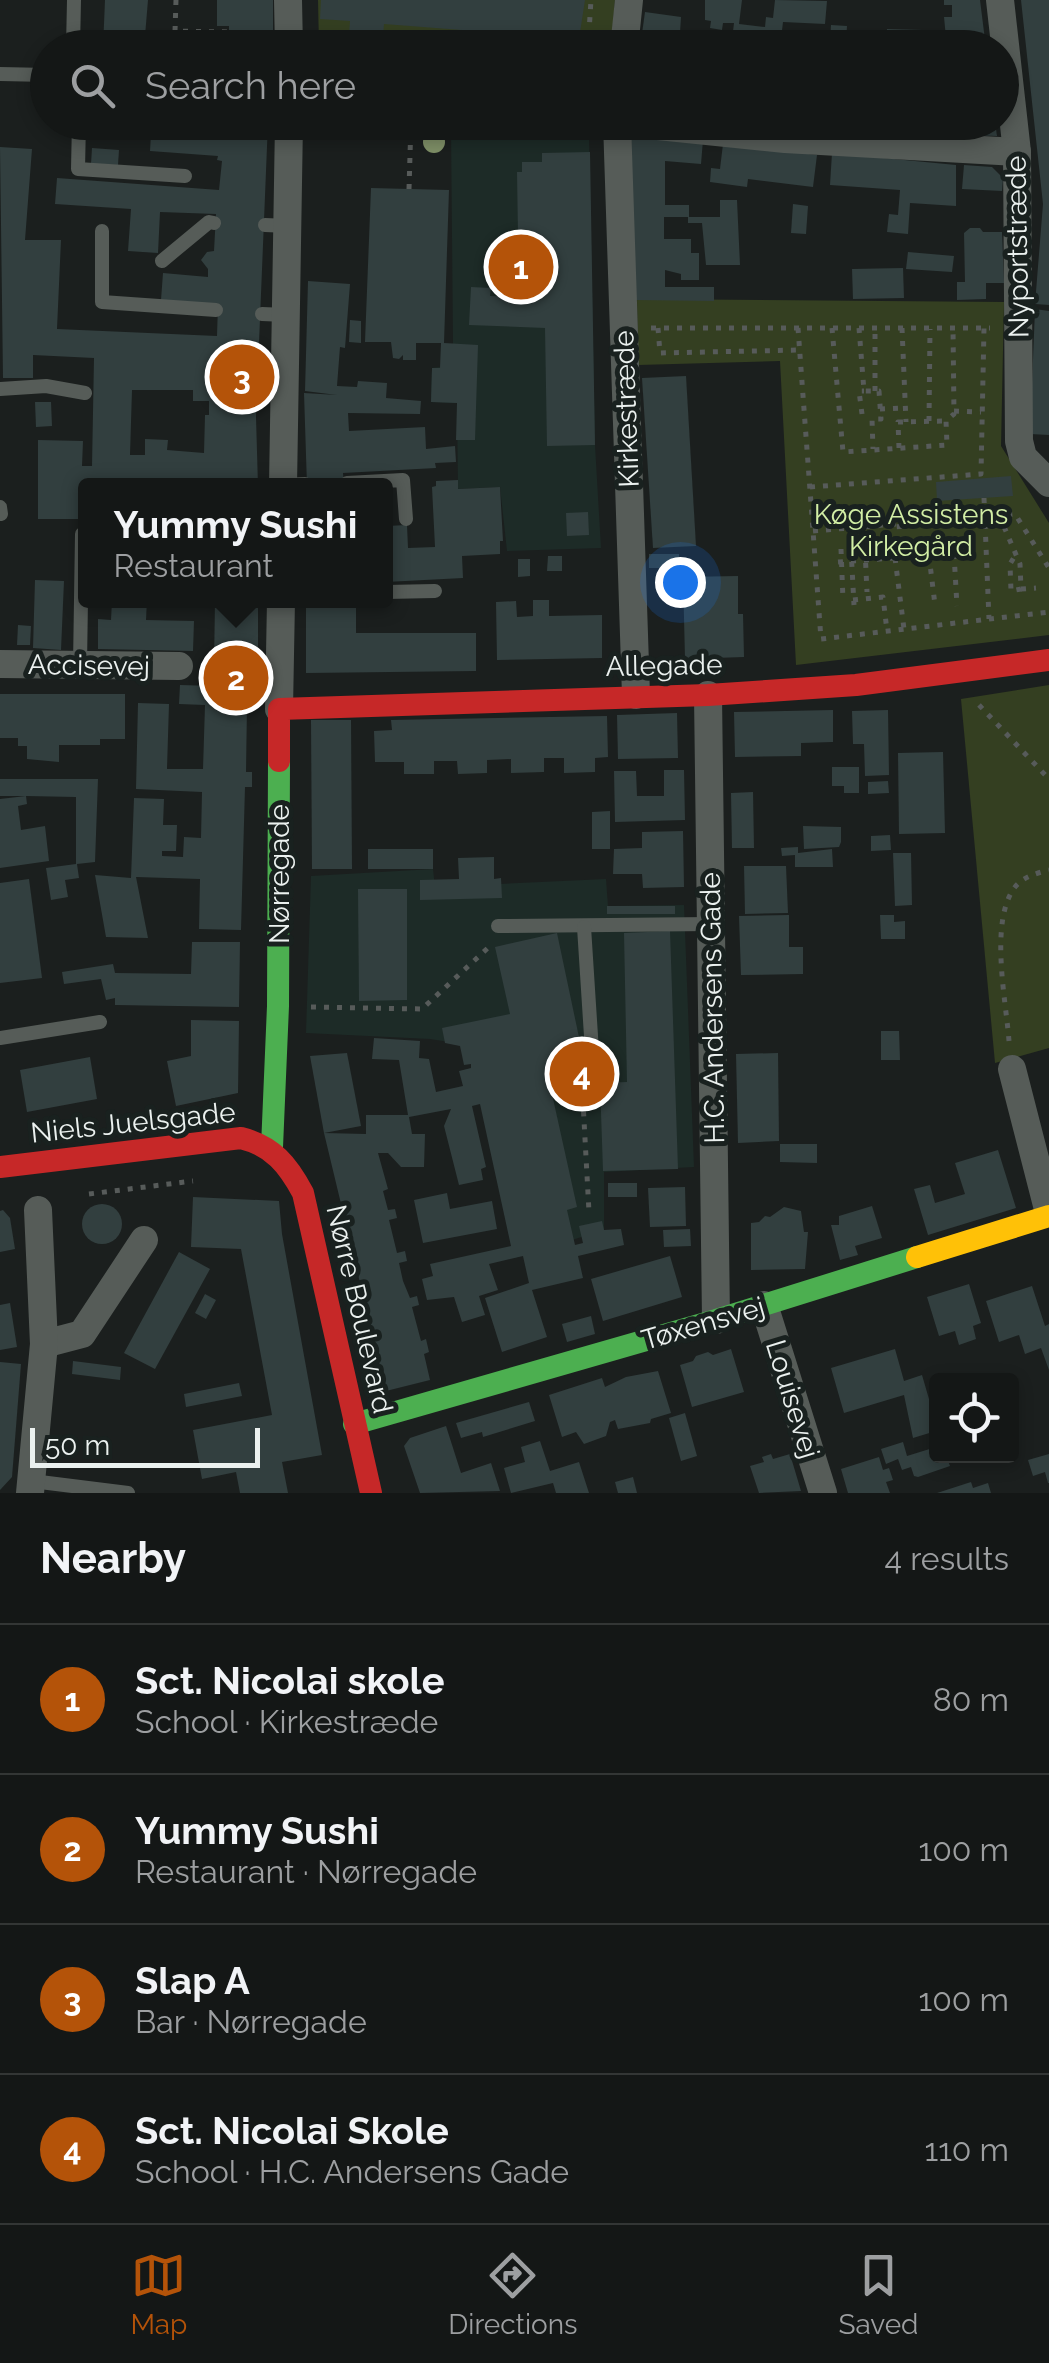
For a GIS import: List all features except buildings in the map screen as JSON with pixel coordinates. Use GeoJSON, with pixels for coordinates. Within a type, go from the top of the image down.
{"type":"FeatureCollection","features":[{"type":"Feature","properties":{"kind":"street"},"geometry":{"type":"LineString","coordinates":[[288,0],[289,30]]}},
{"type":"Feature","properties":{"kind":"street"},"geometry":{"type":"LineString","coordinates":[[626,30],[628,0]]}},
{"type":"Feature","properties":{"kind":"street","name":"Nyportstræde"},"geometry":{"type":"LineString","coordinates":[[1000,0],[1004,30]]}},
{"type":"Feature","properties":{"kind":"street"},"geometry":{"type":"LineString","coordinates":[[283,478],[274,314],[276,226],[288,140]]}},
{"type":"Feature","properties":{"kind":"street","name":"Kirkestræde"},"geometry":{"type":"LineString","coordinates":[[619,140],[636,695]]}},
{"type":"Feature","properties":{"kind":"street"},"geometry":{"type":"LineString","coordinates":[[951,140],[1018,152]]}},
{"type":"Feature","properties":{"kind":"street","name":"Nyportstræde"},"geometry":{"type":"LineString","coordinates":[[1017,140],[1019,441],[1023,457],[1046,475]]}},
{"type":"Feature","properties":{"kind":"street","name":"Nørregade"},"geometry":{"type":"LineString","coordinates":[[272,1147],[278,1006],[281,608]]}},
{"type":"Feature","properties":{"kind":"street","name":"Allegade"},"geometry":{"type":"LineString","coordinates":[[279,709],[708,695],[856,685],[1049,660]]}},
{"type":"Feature","properties":{"kind":"street","name":"Accisevej"},"geometry":{"type":"LineString","coordinates":[[0,664],[179,666]]}},
{"type":"Feature","properties":{"kind":"street","name":"H.C. Andersens Gade"},"geometry":{"type":"LineString","coordinates":[[708,695],[716,1320]]}},
{"type":"Feature","properties":{"kind":"street","name":"Tøxensvej"},"geometry":{"type":"LineString","coordinates":[[354,1424],[716,1320],[1049,1214],[1012,1069]]}},
{"type":"Feature","properties":{"kind":"street","name":"Niels Juelsgade"},"geometry":{"type":"LineString","coordinates":[[1,1159],[241,1138],[272,1147]]}},
{"type":"Feature","properties":{"kind":"street","name":"Nørre Boulevard"},"geometry":{"type":"LineString","coordinates":[[272,1147],[303,1193],[372,1493]]}},
{"type":"Feature","properties":{"kind":"street"},"geometry":{"type":"LineString","coordinates":[[31,1487],[44,1344],[38,1210]]}},
{"type":"Feature","properties":{"kind":"street"},"geometry":{"type":"LineString","coordinates":[[44,1344],[82,1334],[144,1240]]}},
{"type":"Feature","properties":{"kind":"street","name":"Louisevej"},"geometry":{"type":"LineString","coordinates":[[764,1305],[822,1493]]}},
{"type":"Feature","properties":{"kind":"lane"},"geometry":{"type":"LineString","coordinates":[[73,30],[74,0]]}},
{"type":"Feature","properties":{"kind":"lane"},"geometry":{"type":"LineString","coordinates":[[0,74],[30,75]]}},
{"type":"Feature","properties":{"kind":"lane"},"geometry":{"type":"LineString","coordinates":[[79,140],[78,169],[185,176]]}},
{"type":"Feature","properties":{"kind":"lane"},"geometry":{"type":"LineString","coordinates":[[162,261],[208,222],[214,222]]}},
{"type":"Feature","properties":{"kind":"lane"},"geometry":{"type":"LineString","coordinates":[[102,230],[102,302],[216,310]]}},
{"type":"Feature","properties":{"kind":"lane"},"geometry":{"type":"LineString","coordinates":[[0,389],[46,386],[85,393]]}},
{"type":"Feature","properties":{"kind":"lane"},"geometry":{"type":"LineString","coordinates":[[393,481],[404,480],[406,519]]}},
{"type":"Feature","properties":{"kind":"lane"},"geometry":{"type":"LineString","coordinates":[[393,592],[435,591]]}},
{"type":"Feature","properties":{"kind":"lane"},"geometry":{"type":"LineString","coordinates":[[80,665],[81,608]]}},
{"type":"Feature","properties":{"kind":"lane"},"geometry":{"type":"LineString","coordinates":[[498,926],[711,924]]}},
{"type":"Feature","properties":{"kind":"lane"},"geometry":{"type":"LineString","coordinates":[[584,927],[592,1066]]}},
{"type":"Feature","properties":{"kind":"lane"},"geometry":{"type":"LineString","coordinates":[[0,1038],[100,1022]]}},
{"type":"Feature","properties":{"kind":"lane"},"geometry":{"type":"LineString","coordinates":[[31,1487],[128,1493]]}},
{"type":"Feature","properties":{"kind":"path"},"geometry":{"type":"LineString","coordinates":[[175,30],[176,0]]}},
{"type":"Feature","properties":{"kind":"path"},"geometry":{"type":"LineString","coordinates":[[589,30],[591,0]]}},
{"type":"Feature","properties":{"kind":"path"},"geometry":{"type":"LineString","coordinates":[[409,189],[411,140]]}},
{"type":"Feature","properties":{"kind":"path"},"geometry":{"type":"LineString","coordinates":[[624,328],[1018,328]]}},
{"type":"Feature","properties":{"kind":"path"},"geometry":{"type":"LineString","coordinates":[[658,328],[660,353],[800,350]]}},
{"type":"Feature","properties":{"kind":"path"},"geometry":{"type":"LineString","coordinates":[[798,328],[821,639],[1049,612]]}},
{"type":"Feature","properties":{"kind":"path"},"geometry":{"type":"LineString","coordinates":[[832,328],[843,452],[947,445],[946,421],[954,411],[953,328]]}},
{"type":"Feature","properties":{"kind":"path"},"geometry":{"type":"LineString","coordinates":[[859,328],[864,391]]}},
{"type":"Feature","properties":{"kind":"path"},"geometry":{"type":"LineString","coordinates":[[875,328],[875,390]]}},
{"type":"Feature","properties":{"kind":"path"},"geometry":{"type":"LineString","coordinates":[[902,328],[906,422]]}},
{"type":"Feature","properties":{"kind":"path"},"geometry":{"type":"LineString","coordinates":[[929,421],[930,328]]}},
{"type":"Feature","properties":{"kind":"path"},"geometry":{"type":"LineString","coordinates":[[810,488],[981,474],[984,328]]}},
{"type":"Feature","properties":{"kind":"path"},"geometry":{"type":"LineString","coordinates":[[862,414],[859,391],[879,391],[881,419],[872,419],[873,449]]}},
{"type":"Feature","properties":{"kind":"path"},"geometry":{"type":"LineString","coordinates":[[880,409],[906,408]]}},
{"type":"Feature","properties":{"kind":"path"},"geometry":{"type":"LineString","coordinates":[[954,411],[982,412]]}},
{"type":"Feature","properties":{"kind":"path"},"geometry":{"type":"LineString","coordinates":[[899,448],[898,422],[946,421]]}},
{"type":"Feature","properties":{"kind":"path"},"geometry":{"type":"LineString","coordinates":[[984,498],[989,619]]}},
{"type":"Feature","properties":{"kind":"path"},"geometry":{"type":"LineString","coordinates":[[813,531],[1015,514],[1049,568]]}},
{"type":"Feature","properties":{"kind":"path"},"geometry":{"type":"LineString","coordinates":[[1000,516],[1020,564],[1021,589],[1036,588]]}},
{"type":"Feature","properties":{"kind":"path"},"geometry":{"type":"LineString","coordinates":[[900,524],[898,558],[904,629]]}},
{"type":"Feature","properties":{"kind":"path"},"geometry":{"type":"LineString","coordinates":[[841,549],[842,600]]}},
{"type":"Feature","properties":{"kind":"path"},"geometry":{"type":"LineString","coordinates":[[851,549],[854,602],[884,598],[887,632]]}},
{"type":"Feature","properties":{"kind":"path"},"geometry":{"type":"LineString","coordinates":[[865,550],[867,592]]}},
{"type":"Feature","properties":{"kind":"path"},"geometry":{"type":"LineString","coordinates":[[840,562],[964,553]]}},
{"type":"Feature","properties":{"kind":"path"},"geometry":{"type":"LineString","coordinates":[[954,554],[958,606]]}},
{"type":"Feature","properties":{"kind":"path"},"geometry":{"type":"LineString","coordinates":[[929,556],[935,605]]}},
{"type":"Feature","properties":{"kind":"path"},"geometry":{"type":"LineString","coordinates":[[179,666],[280,667]]}},
{"type":"Feature","properties":{"kind":"path"},"geometry":{"type":"LineString","coordinates":[[950,674],[1049,779]]}},
{"type":"Feature","properties":{"kind":"path"},"geometry":{"type":"LineString","coordinates":[[1012,1069],[1000,940],[1006,906],[1016,886],[1033,874],[1049,870]]}},
{"type":"Feature","properties":{"kind":"path"},"geometry":{"type":"LineString","coordinates":[[278,1006],[422,1009],[494,941],[498,926]]}},
{"type":"Feature","properties":{"kind":"path"},"geometry":{"type":"LineString","coordinates":[[588,1212],[583,1102],[592,1066]]}},
{"type":"Feature","properties":{"kind":"shaded area"},"geometry":{"type":"Polygon","coordinates":[[[451,140],[589,140],[601,548],[507,551],[500,487],[458,489],[457,403],[431,402],[432,368],[441,367],[453,343],[451,140]]]}},
{"type":"Feature","properties":{"kind":"shaded area"},"geometry":{"type":"Polygon","coordinates":[[[433,869],[435,887],[606,879],[608,906],[684,905],[694,1167],[604,1172],[604,1230],[514,1258],[468,1045],[430,1039],[306,1033],[311,876],[433,869]]]}},
{"type":"Feature","properties":{"kind":"green space"},"geometry":{"type":"Polygon","coordinates":[[[318,0],[615,0],[612,30],[319,30],[318,0]]]}},
{"type":"Feature","properties":{"kind":"green space","name":"Køge Assistens Kirkegård"},"geometry":{"type":"Polygon","coordinates":[[[637,299],[1004,302],[1001,446],[1049,523],[1049,635],[796,665],[780,361],[638,365],[637,299]]]}},
{"type":"Feature","properties":{"kind":"green space"},"geometry":{"type":"Polygon","coordinates":[[[1049,685],[1049,1048],[995,1063],[961,699],[1049,685]]]}},
{"type":"Feature","properties":{"kind":"traffic: fast"},"geometry":{"type":"LineString","coordinates":[[272,1147],[278,1006],[279,761]]}},
{"type":"Feature","properties":{"kind":"traffic: fast"},"geometry":{"type":"LineString","coordinates":[[354,1424],[716,1320],[917,1257]]}},
{"type":"Feature","properties":{"kind":"traffic: slow"},"geometry":{"type":"LineString","coordinates":[[917,1257],[1049,1216]]}},
{"type":"Feature","properties":{"kind":"traffic: jam"},"geometry":{"type":"LineString","coordinates":[[279,761],[279,709],[708,695],[856,685],[1049,660]]}},
{"type":"Feature","properties":{"kind":"traffic: jam"},"geometry":{"type":"LineString","coordinates":[[0,1167],[241,1138],[278,1158],[303,1193],[371,1493]]}},
{"type":"Feature","properties":{"kind":"place","name":"Sct. Nicolai skole"},"geometry":{"type":"Point","coordinates":[521,267]}},
{"type":"Feature","properties":{"kind":"place","name":"Slap A"},"geometry":{"type":"Point","coordinates":[242,377]}},
{"type":"Feature","properties":{"kind":"place","name":"Yummy Sushi"},"geometry":{"type":"Point","coordinates":[236,678]}},
{"type":"Feature","properties":{"kind":"place","name":"Sct. Nicolai Skole"},"geometry":{"type":"Point","coordinates":[582,1074]}}]}
